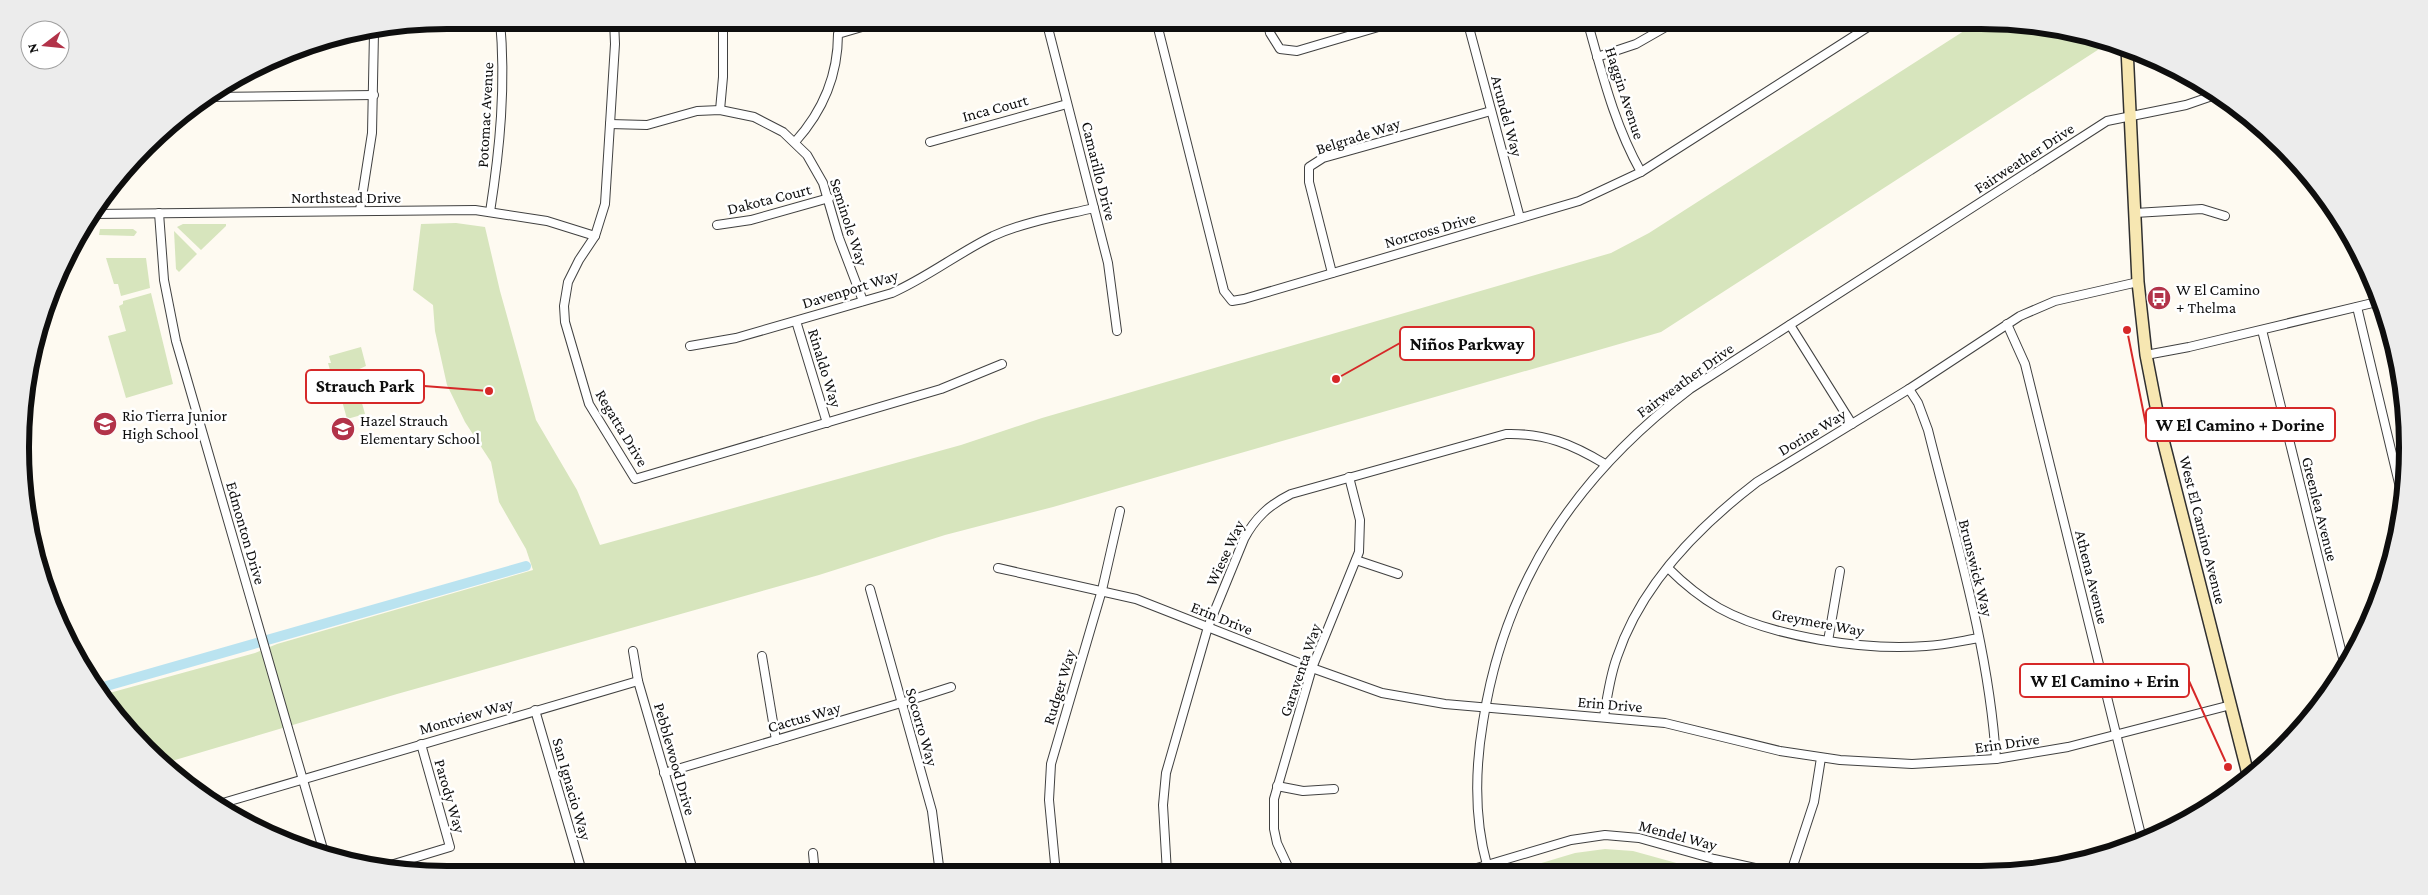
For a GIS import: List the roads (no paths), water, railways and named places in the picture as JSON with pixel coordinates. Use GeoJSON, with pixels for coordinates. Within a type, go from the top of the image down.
{"type":"FeatureCollection","features":[{"type":"Feature","properties":{"kind":"main road","name":"West El Camino Avenue"},"geometry":{"type":"LineString","coordinates":[[2126,55],[2138,282],[2146,355],[2161,432],[2247,770]]}},
{"type":"Feature","properties":{"kind":"street","name":"Potomac Avenue"},"geometry":{"type":"LineString","coordinates":[[490,212],[499,150],[502,110],[500,29]]}},
{"type":"Feature","properties":{"kind":"street","name":"Regatta Drive"},"geometry":{"type":"LineString","coordinates":[[614,29],[605,204],[595,236],[579,260],[568,282],[564,306],[564,322],[589,404],[634,479],[941,389],[1002,364]]}},
{"type":"Feature","properties":{"kind":"street"},"geometry":{"type":"LineString","coordinates":[[720,110],[723,77],[723,29]]}},
{"type":"Feature","properties":{"kind":"street"},"geometry":{"type":"LineString","coordinates":[[795,142],[812,122],[829,90],[835,70],[838,34],[855,29]]}},
{"type":"Feature","properties":{"kind":"street","name":"Camarillo Drive"},"geometry":{"type":"LineString","coordinates":[[1048,29],[1113,286],[1117,330]]}},
{"type":"Feature","properties":{"kind":"street","name":"Norcross Drive"},"geometry":{"type":"LineString","coordinates":[[1158,29],[1224,290],[1232,301],[1578,201],[1641,172],[1865,29]]}},
{"type":"Feature","properties":{"kind":"street"},"geometry":{"type":"LineString","coordinates":[[1269,29],[1280,49],[1297,51],[1372,29]]}},
{"type":"Feature","properties":{"kind":"street","name":"Arundel Way"},"geometry":{"type":"LineString","coordinates":[[1469,29],[1520,218]]}},
{"type":"Feature","properties":{"kind":"street","name":"Haggin Avenue"},"geometry":{"type":"LineString","coordinates":[[1590,29],[1618,127],[1641,172]]}},
{"type":"Feature","properties":{"kind":"street"},"geometry":{"type":"LineString","coordinates":[[1598,57],[1636,44],[1662,29]]}},
{"type":"Feature","properties":{"kind":"street"},"geometry":{"type":"LineString","coordinates":[[360,210],[370,153],[374,95],[374,36]]}},
{"type":"Feature","properties":{"kind":"street"},"geometry":{"type":"LineString","coordinates":[[219,97],[374,95]]}},
{"type":"Feature","properties":{"kind":"street","name":"Fairweather Drive"},"geometry":{"type":"LineString","coordinates":[[1487,865],[1478,828],[1478,768],[1485,708],[1505,633],[1532,570],[1563,518],[1605,464],[1636,433],[1669,405],[2107,121],[2186,104],[2209,97]]}},
{"type":"Feature","properties":{"kind":"street","name":"Inca Court"},"geometry":{"type":"LineString","coordinates":[[930,142],[1067,104]]}},
{"type":"Feature","properties":{"kind":"street","name":"Seminole Way"},"geometry":{"type":"LineString","coordinates":[[610,124],[647,125],[697,111],[720,110],[754,117],[769,124],[795,142],[816,169],[828,198],[839,238],[863,301]]}},
{"type":"Feature","properties":{"kind":"street","name":"Belgrade Way"},"geometry":{"type":"LineString","coordinates":[[1332,273],[1309,182],[1309,167],[1323,158],[1491,111]]}},
{"type":"Feature","properties":{"kind":"street","name":"Dakota Court"},"geometry":{"type":"LineString","coordinates":[[716,225],[750,220],[828,198]]}},
{"type":"Feature","properties":{"kind":"street","name":"Davenport Way"},"geometry":{"type":"LineString","coordinates":[[690,346],[736,338],[863,301],[911,284],[941,264],[1000,233],[1094,208]]}},
{"type":"Feature","properties":{"kind":"street"},"geometry":{"type":"LineString","coordinates":[[2135,213],[2195,209],[2225,216]]}},
{"type":"Feature","properties":{"kind":"street","name":"Northstead Drive"},"geometry":{"type":"LineString","coordinates":[[100,214],[360,210],[490,212],[548,221],[595,236]]}},
{"type":"Feature","properties":{"kind":"street","name":"Edmonton Drive"},"geometry":{"type":"LineString","coordinates":[[159,213],[163,273],[172,323],[322,847]]}},
{"type":"Feature","properties":{"kind":"street","name":"Dorine Way"},"geometry":{"type":"LineString","coordinates":[[1604,717],[1610,680],[1627,633],[1651,591],[1668,568],[1708,522],[1735,499],[1757,482],[1909,389],[2007,324],[2055,301],[2138,282]]}},
{"type":"Feature","properties":{"kind":"street"},"geometry":{"type":"LineString","coordinates":[[2146,355],[2262,330],[2373,303]]}},
{"type":"Feature","properties":{"kind":"street"},"geometry":{"type":"LineString","coordinates":[[2357,307],[2398,478]]}},
{"type":"Feature","properties":{"kind":"street","name":"Rinaldo Way"},"geometry":{"type":"LineString","coordinates":[[796,320],[827,423]]}},
{"type":"Feature","properties":{"kind":"street","name":"Athena Avenue"},"geometry":{"type":"LineString","coordinates":[[2007,324],[2025,364],[2141,834]]}},
{"type":"Feature","properties":{"kind":"street"},"geometry":{"type":"LineString","coordinates":[[1790,325],[1852,424]]}},
{"type":"Feature","properties":{"kind":"street","name":"Greenlea Avenue"},"geometry":{"type":"LineString","coordinates":[[2262,330],[2343,657]]}},
{"type":"Feature","properties":{"kind":"street","name":"Brunswick Way"},"geometry":{"type":"LineString","coordinates":[[1909,389],[1924,416],[1928,430],[1979,638],[1993,713],[1996,759]]}},
{"type":"Feature","properties":{"kind":"street","name":"Wiese Way"},"geometry":{"type":"LineString","coordinates":[[1166,866],[1163,805],[1166,773],[1208,627],[1244,540],[1255,520],[1272,505],[1291,494],[1506,434],[1526,433],[1558,439],[1582,450],[1605,464]]}},
{"type":"Feature","properties":{"kind":"street","name":"Garaventa Way"},"geometry":{"type":"LineString","coordinates":[[1287,866],[1282,857],[1274,829],[1274,799],[1312,668],[1356,560],[1361,536],[1360,520],[1350,477]]}},
{"type":"Feature","properties":{"kind":"street","name":"Rudger Way"},"geometry":{"type":"LineString","coordinates":[[1055,866],[1049,800],[1051,764],[1102,590],[1120,512]]}},
{"type":"Feature","properties":{"kind":"street"},"geometry":{"type":"LineString","coordinates":[[1356,560],[1398,574]]}},
{"type":"Feature","properties":{"kind":"street","name":"Erin Drive"},"geometry":{"type":"LineString","coordinates":[[998,568],[1136,598],[1312,668],[1382,692],[1445,704],[1665,723],[1762,747],[1821,758],[1912,764],[1996,759],[2068,747],[2231,704]]}},
{"type":"Feature","properties":{"kind":"street","name":"Greymere Way"},"geometry":{"type":"LineString","coordinates":[[1668,568],[1707,600],[1735,615],[1790,633],[1828,641],[1905,647],[1945,644],[1979,638]]}},
{"type":"Feature","properties":{"kind":"street"},"geometry":{"type":"LineString","coordinates":[[1828,641],[1840,571]]}},
{"type":"Feature","properties":{"kind":"street","name":"Socorro Way"},"geometry":{"type":"LineString","coordinates":[[870,590],[932,811],[939,866]]}},
{"type":"Feature","properties":{"kind":"street","name":"Pebblewood Drive"},"geometry":{"type":"LineString","coordinates":[[633,650],[638,680],[692,866]]}},
{"type":"Feature","properties":{"kind":"street"},"geometry":{"type":"LineString","coordinates":[[762,656],[776,740]]}},
{"type":"Feature","properties":{"kind":"street","name":"Montview Way"},"geometry":{"type":"LineString","coordinates":[[225,802],[638,680]]}},
{"type":"Feature","properties":{"kind":"street","name":"Cactus Way"},"geometry":{"type":"LineString","coordinates":[[664,773],[901,703],[951,686]]}},
{"type":"Feature","properties":{"kind":"street","name":"San Ignacio Way"},"geometry":{"type":"LineString","coordinates":[[535,710],[580,866]]}},
{"type":"Feature","properties":{"kind":"street","name":"Parody Way"},"geometry":{"type":"LineString","coordinates":[[396,863],[450,847],[421,744]]}},
{"type":"Feature","properties":{"kind":"street"},"geometry":{"type":"LineString","coordinates":[[1792,866],[1814,802],[1821,758]]}},
{"type":"Feature","properties":{"kind":"street"},"geometry":{"type":"LineString","coordinates":[[1277,786],[1303,791],[1334,789]]}},
{"type":"Feature","properties":{"kind":"street","name":"Mendel Way"},"geometry":{"type":"LineString","coordinates":[[1484,866],[1571,840],[1605,835],[1656,842],[1746,866]]}},
{"type":"Feature","properties":{"kind":"street"},"geometry":{"type":"LineString","coordinates":[[813,853],[814,866]]}},
{"type":"Feature","properties":{"kind":"waterway"},"geometry":{"type":"LineString","coordinates":[[104,687],[526,566]]}},
{"type":"Feature","properties":{"kind":"place","name":"W El Camino + Thelma"},"geometry":{"type":"Point","coordinates":[2159,298]}},
{"type":"Feature","properties":{"kind":"place","name":"W El Camino + Dorine"},"geometry":{"type":"Point","coordinates":[2127,330]}},
{"type":"Feature","properties":{"kind":"place","name":"Niños Parkway"},"geometry":{"type":"Point","coordinates":[1336,379]}},
{"type":"Feature","properties":{"kind":"place","name":"Strauch Park"},"geometry":{"type":"Point","coordinates":[489,391]}},
{"type":"Feature","properties":{"kind":"place","name":"Rio Tierra Junior High School"},"geometry":{"type":"Point","coordinates":[105,424]}},
{"type":"Feature","properties":{"kind":"place","name":"Hazel Strauch Elementary School"},"geometry":{"type":"Point","coordinates":[343,429]}},
{"type":"Feature","properties":{"kind":"place","name":"W El Camino + Erin"},"geometry":{"type":"Point","coordinates":[2228,767]}}]}
